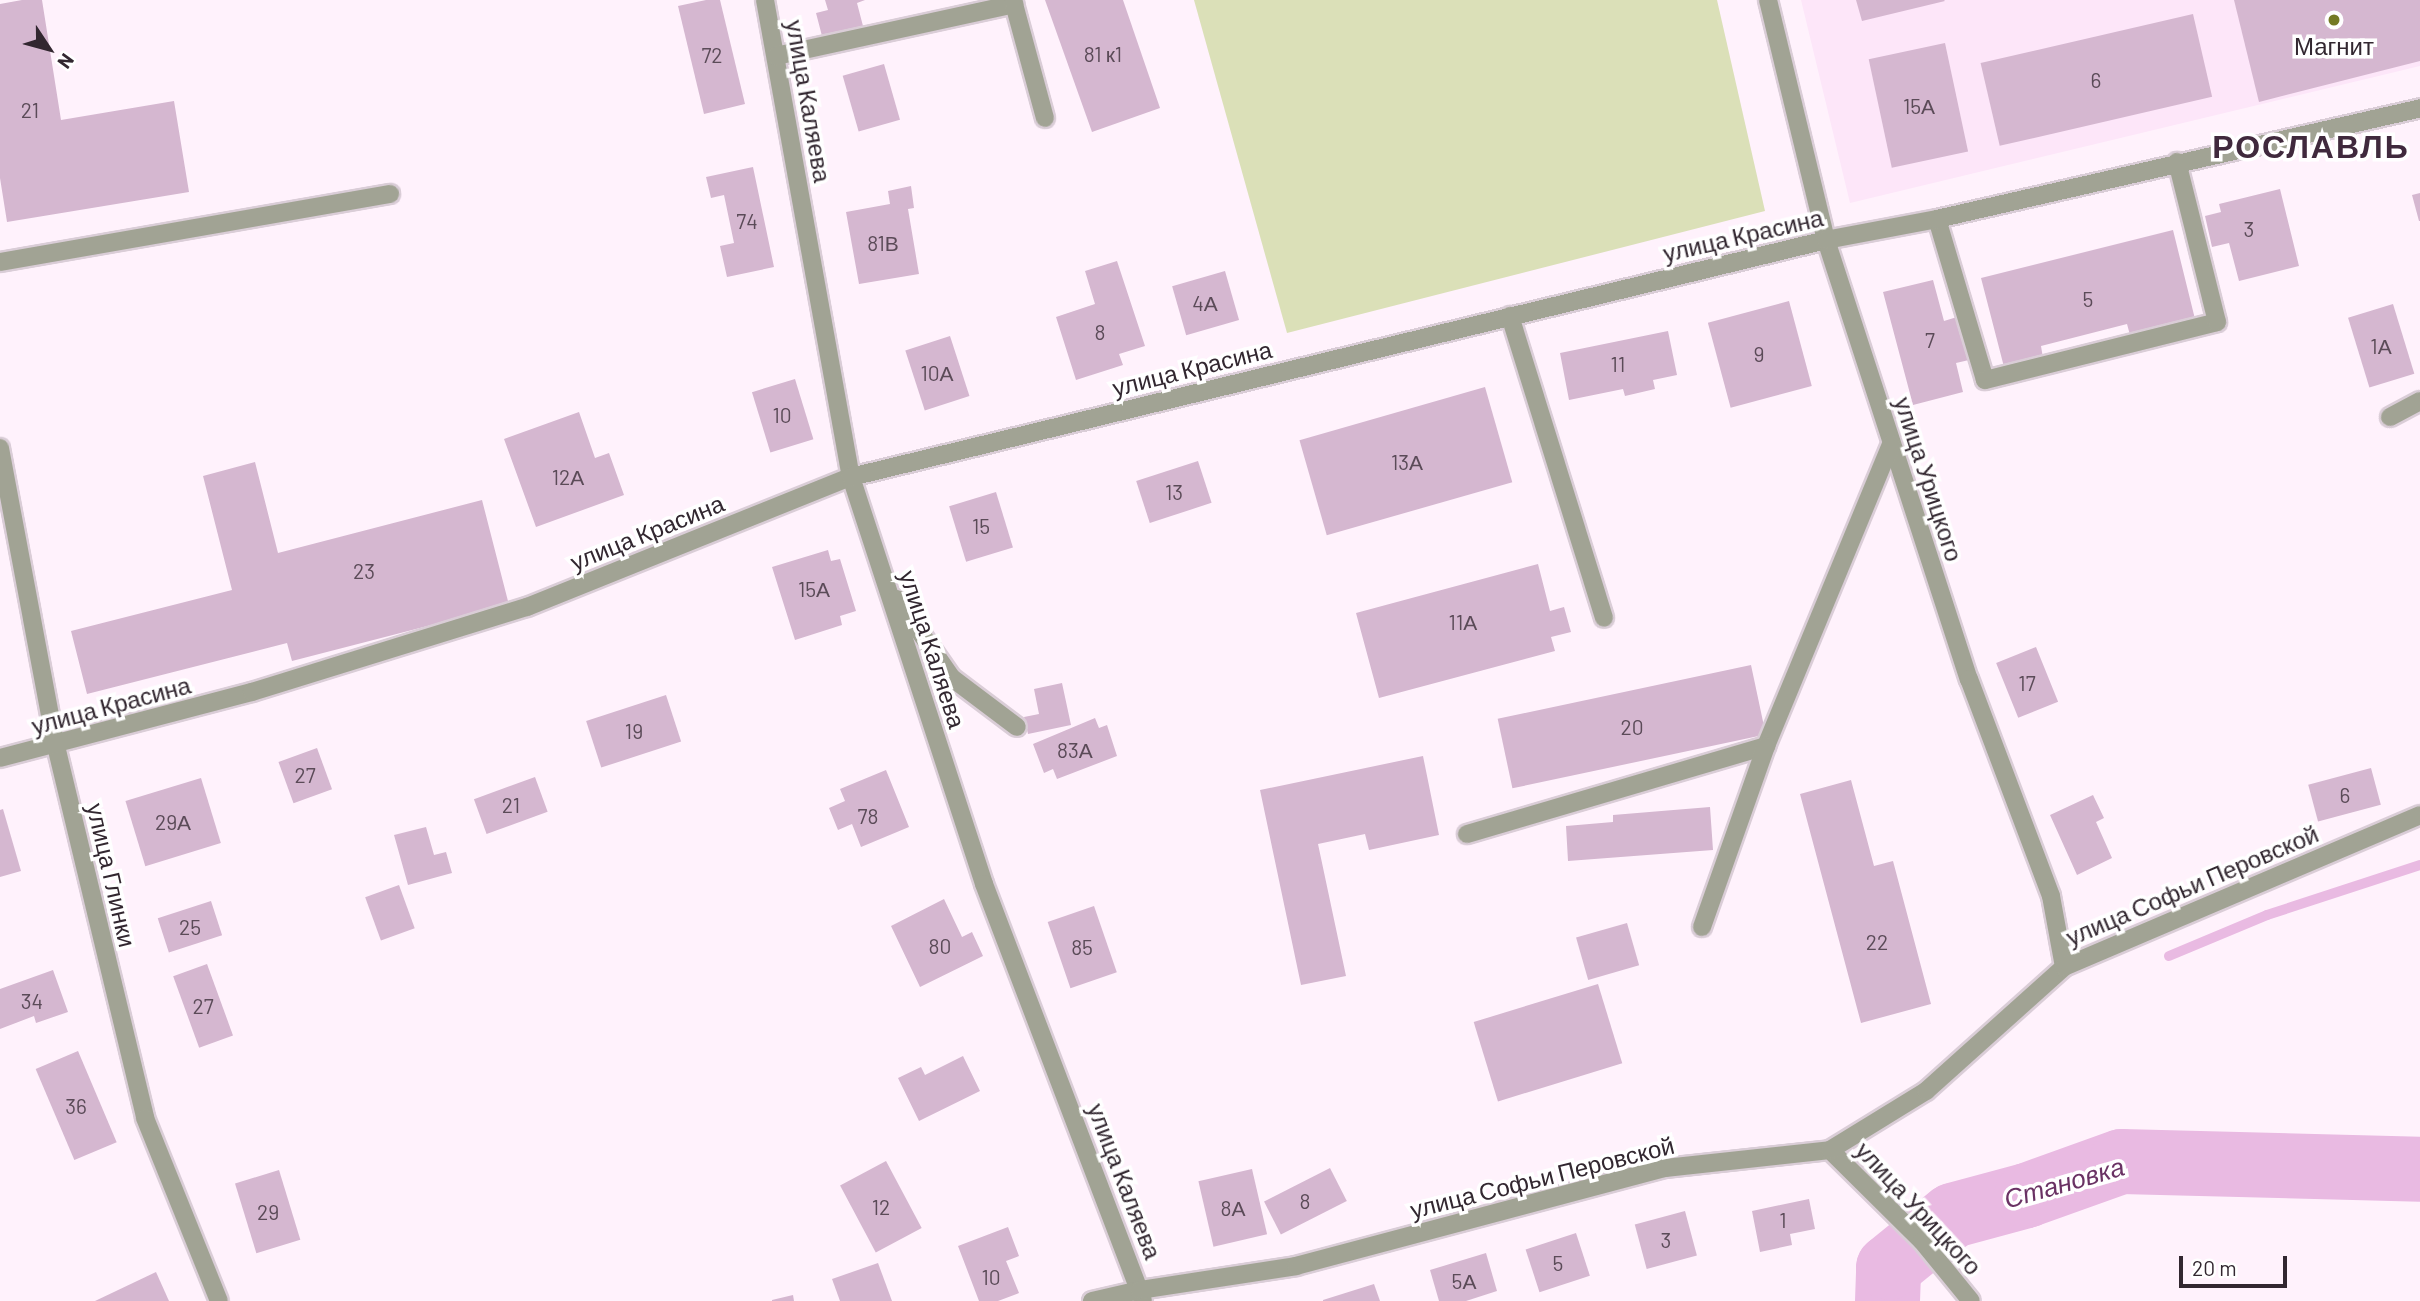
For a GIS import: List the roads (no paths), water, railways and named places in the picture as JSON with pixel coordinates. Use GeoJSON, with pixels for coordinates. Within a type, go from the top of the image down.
{"type":"FeatureCollection","features":[{"type":"Feature","properties":{"kind":"street","name":"улица Каляева"},"geometry":{"type":"LineString","coordinates":[[765,0],[851,477],[984,884],[1142,1295]]}},
{"type":"Feature","properties":{"kind":"street","name":"улица Урицкого"},"geometry":{"type":"LineString","coordinates":[[1768,0],[1826,240],[1969,679],[2051,896],[2064,967]]}},
{"type":"Feature","properties":{"kind":"street"},"geometry":{"type":"LineString","coordinates":[[776,56],[1014,4],[1045,118]]}},
{"type":"Feature","properties":{"kind":"street","name":"улица Красина"},"geometry":{"type":"LineString","coordinates":[[0,758],[56,746],[252,692],[527,607],[851,477],[1826,240],[1937,219],[2420,108]]}},
{"type":"Feature","properties":{"kind":"street"},"geometry":{"type":"LineString","coordinates":[[1937,219],[1985,380],[2217,322],[2177,162]]}},
{"type":"Feature","properties":{"kind":"street"},"geometry":{"type":"LineString","coordinates":[[0,262],[390,194]]}},
{"type":"Feature","properties":{"kind":"street"},"geometry":{"type":"LineString","coordinates":[[1510,316],[1604,618]]}},
{"type":"Feature","properties":{"kind":"street"},"geometry":{"type":"LineString","coordinates":[[2390,417],[2420,401]]}},
{"type":"Feature","properties":{"kind":"street"},"geometry":{"type":"LineString","coordinates":[[1702,927],[1766,746],[1891,444]]}},
{"type":"Feature","properties":{"kind":"street","name":"улица Глинки"},"geometry":{"type":"LineString","coordinates":[[0,448],[56,746],[145,1118],[219,1301]]}},
{"type":"Feature","properties":{"kind":"street"},"geometry":{"type":"LineString","coordinates":[[886,582],[952,678],[1017,727]]}},
{"type":"Feature","properties":{"kind":"street"},"geometry":{"type":"LineString","coordinates":[[1468,834],[1766,746]]}},
{"type":"Feature","properties":{"kind":"street","name":"улица Софьи Перовской"},"geometry":{"type":"LineString","coordinates":[[1091,1301],[1142,1295],[1296,1266],[1665,1168],[1830,1150],[1926,1091],[2064,967],[2420,814]]}},
{"type":"Feature","properties":{"kind":"street","name":"улица Урицкого"},"geometry":{"type":"LineString","coordinates":[[1830,1150],[1922,1241],[1954,1293],[1971,1301]]}},
{"type":"Feature","properties":{"kind":"waterway"},"geometry":{"type":"LineString","coordinates":[[2169,956],[2267,915],[2420,865]]}},
{"type":"Feature","properties":{"kind":"waterway","name":"Становка"},"geometry":{"type":"LineString","coordinates":[[1887,1301],[1888,1267],[1952,1215],[2026,1195],[2121,1161],[2420,1169]]}},
{"type":"Feature","properties":{"kind":"place","name":"Магнит"},"geometry":{"type":"Point","coordinates":[2334,20]}},
{"type":"Feature","properties":{"kind":"district","name":"РОСЛАВЛЬ"},"geometry":{"type":"Point","coordinates":[2311,145]}}]}
